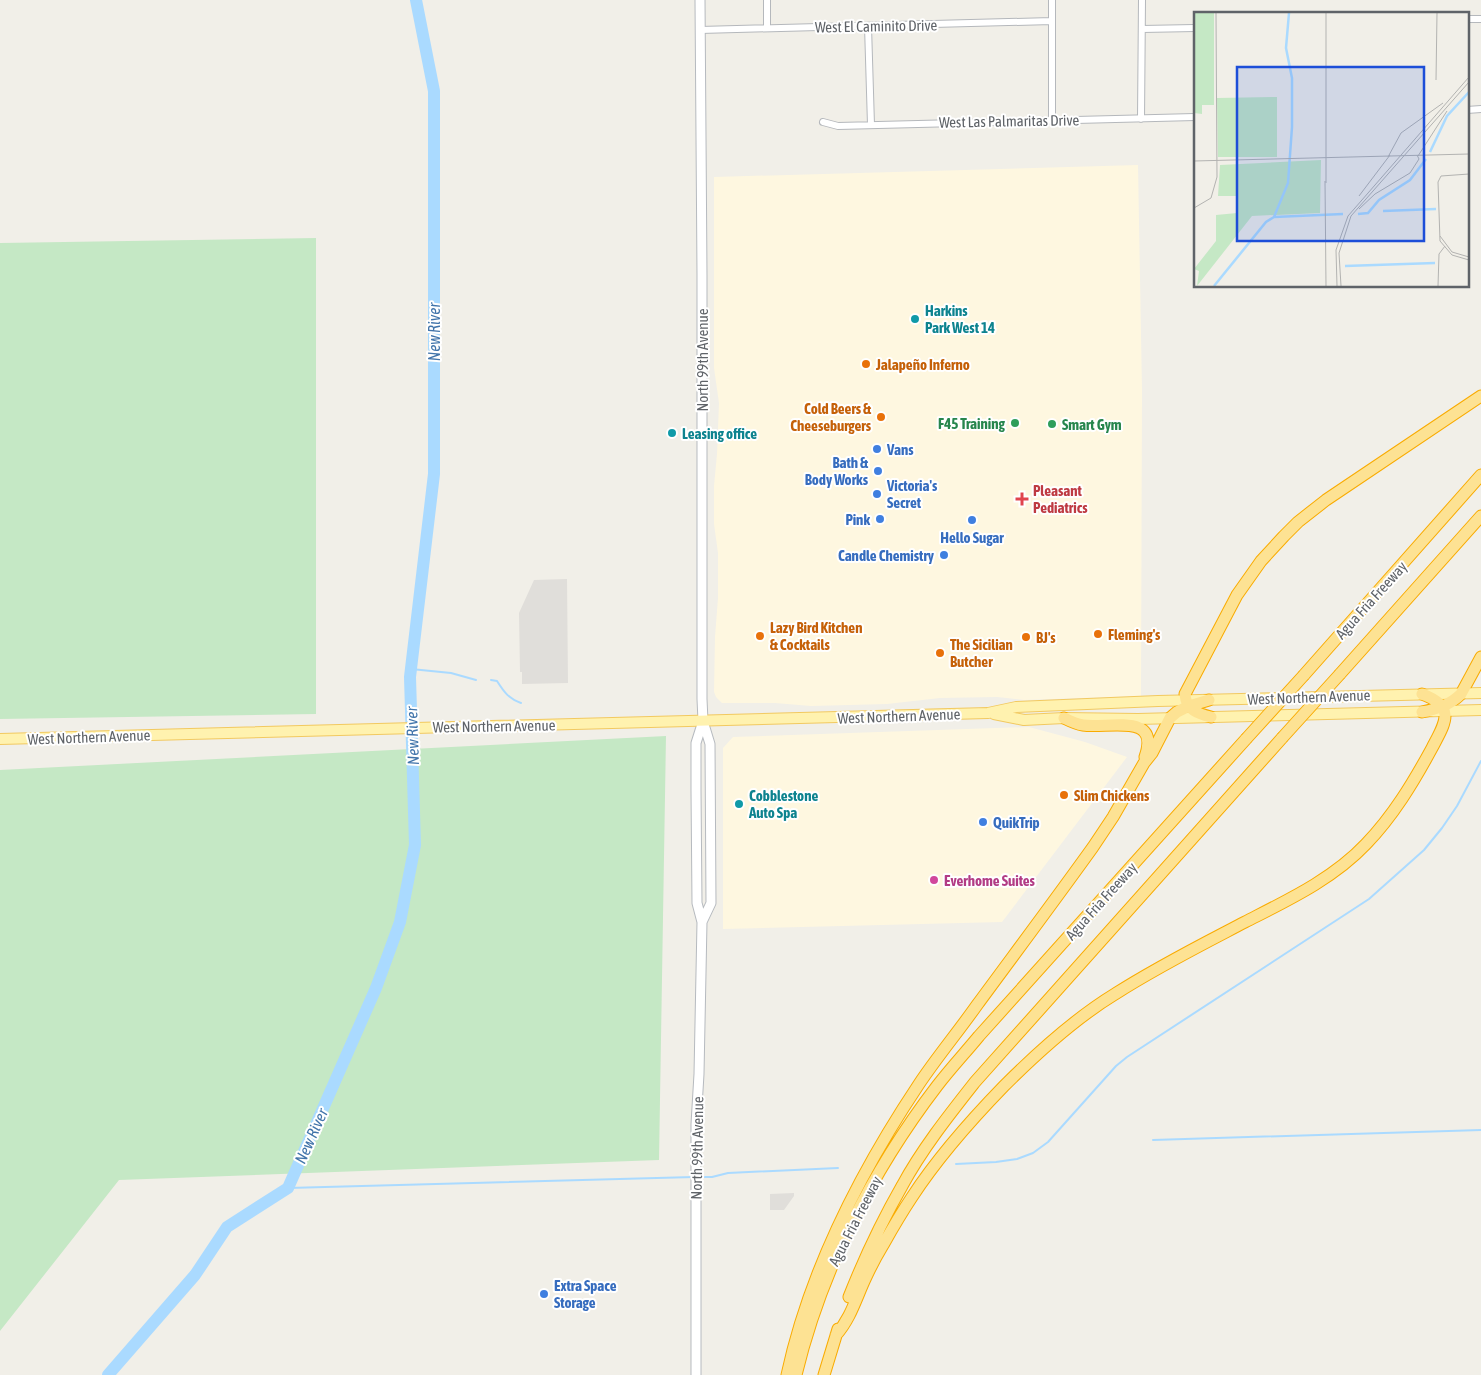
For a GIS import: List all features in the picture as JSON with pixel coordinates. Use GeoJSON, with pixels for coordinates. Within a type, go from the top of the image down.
{"type":"FeatureCollection","features":[{"type":"Feature","properties":{"kind":"highway"},"geometry":{"type":"LineString","coordinates":[[1211,717],[1196,713],[1187,703],[1185,694],[1237,595],[1250,575],[1298,522],[1326,500],[1481,396]]}},
{"type":"Feature","properties":{"kind":"highway","name":"Agua Fria Freeway"},"geometry":{"type":"LineString","coordinates":[[796,1375],[816,1306],[845,1237],[874,1182],[937,1086],[979,1036],[1481,475]]}},
{"type":"Feature","properties":{"kind":"highway","name":"Agua Fria Freeway"},"geometry":{"type":"LineString","coordinates":[[824,1375],[858,1274],[898,1192],[924,1151],[975,1082],[1481,516]]}},
{"type":"Feature","properties":{"kind":"highway"},"geometry":{"type":"LineString","coordinates":[[1422,712],[1444,709],[1461,694],[1481,657]]}},
{"type":"Feature","properties":{"kind":"highway"},"geometry":{"type":"LineString","coordinates":[[836,1335],[851,1314],[869,1272],[913,1195],[958,1135],[1004,1086],[1050,1042],[1090,1010],[1114,994],[1165,964],[1283,903],[1324,879],[1366,844],[1399,805],[1443,726],[1444,709],[1434,699],[1422,694]]}},
{"type":"Feature","properties":{"kind":"highway"},"geometry":{"type":"LineString","coordinates":[[787,1375],[800,1324],[819,1271],[851,1198],[888,1132],[920,1082],[1093,847],[1152,753],[1170,718],[1187,703],[1209,700]]}},
{"type":"Feature","properties":{"kind":"highway"},"geometry":{"type":"LineString","coordinates":[[1064,718],[1082,725],[1129,725],[1139,727],[1146,733],[1148,741],[1144,763]]}},
{"type":"Feature","properties":{"kind":"main road","name":"North 99th Avenue"},"geometry":{"type":"LineString","coordinates":[[700,0],[703,721],[710,744],[711,903],[702,922]]}},
{"type":"Feature","properties":{"kind":"main road","name":"West Northern Avenue"},"geometry":{"type":"LineString","coordinates":[[1209,700],[1481,693]]}},
{"type":"Feature","properties":{"kind":"main road","name":"West Northern Avenue"},"geometry":{"type":"LineString","coordinates":[[0,739],[988,713],[1016,707],[1187,703]]}},
{"type":"Feature","properties":{"kind":"main road"},"geometry":{"type":"LineString","coordinates":[[1444,709],[1481,710]]}},
{"type":"Feature","properties":{"kind":"main road","name":"West Northern Avenue"},"geometry":{"type":"LineString","coordinates":[[988,713],[1024,720],[1422,712]]}},
{"type":"Feature","properties":{"kind":"main road","name":"North 99th Avenue"},"geometry":{"type":"LineString","coordinates":[[696,1375],[696,1124],[699,1074],[702,922],[697,904],[696,743],[703,721]]}},
{"type":"Feature","properties":{"kind":"street"},"geometry":{"type":"LineString","coordinates":[[767,0],[767,28]]}},
{"type":"Feature","properties":{"kind":"street"},"geometry":{"type":"LineString","coordinates":[[1052,0],[1052,120]]}},
{"type":"Feature","properties":{"kind":"street"},"geometry":{"type":"LineString","coordinates":[[1142,0],[1142,119]]}},
{"type":"Feature","properties":{"kind":"street"},"geometry":{"type":"LineString","coordinates":[[1468,19],[1481,19]]}},
{"type":"Feature","properties":{"kind":"street","name":"West El Caminito Drive"},"geometry":{"type":"LineString","coordinates":[[700,30],[1052,21]]}},
{"type":"Feature","properties":{"kind":"street"},"geometry":{"type":"LineString","coordinates":[[868,26],[871,125]]}},
{"type":"Feature","properties":{"kind":"street"},"geometry":{"type":"LineString","coordinates":[[1142,29],[1194,28]]}},
{"type":"Feature","properties":{"kind":"street"},"geometry":{"type":"LineString","coordinates":[[1468,110],[1481,109]]}},
{"type":"Feature","properties":{"kind":"street","name":"West Las Palmaritas Drive"},"geometry":{"type":"LineString","coordinates":[[823,122],[838,126],[1194,118]]}},
{"type":"Feature","properties":{"kind":"shaded area"},"geometry":{"type":"Polygon","coordinates":[[[1138,165],[1142,390],[1141,696],[1024,700],[997,697],[940,698],[887,704],[811,706],[775,703],[722,703],[714,692],[718,553],[714,524],[714,486],[719,403],[714,368],[714,177],[1138,165]]]}},
{"type":"Feature","properties":{"kind":"shaded area"},"geometry":{"type":"Polygon","coordinates":[[[567,579],[568,683],[522,684],[519,613],[534,580],[567,579]]]}},
{"type":"Feature","properties":{"kind":"shaded area"},"geometry":{"type":"Polygon","coordinates":[[[1029,727],[1085,742],[1127,757],[1002,922],[723,929],[723,748],[733,737],[1029,727]]]}},
{"type":"Feature","properties":{"kind":"shaded area"},"geometry":{"type":"Polygon","coordinates":[[[794,1193],[794,1196],[784,1210],[770,1210],[770,1194],[794,1193]]]}},
{"type":"Feature","properties":{"kind":"green space"},"geometry":{"type":"Polygon","coordinates":[[[316,238],[316,714],[0,719],[0,243],[316,238]]]}},
{"type":"Feature","properties":{"kind":"green space"},"geometry":{"type":"Polygon","coordinates":[[[666,736],[659,1160],[119,1180],[0,1331],[0,770],[666,736]]]}},
{"type":"Feature","properties":{"kind":"waterway","name":"New River"},"geometry":{"type":"LineString","coordinates":[[108,1375],[195,1275],[227,1227],[288,1188],[376,988],[400,922],[415,845],[410,677],[434,474],[434,91],[416,0]]}},
{"type":"Feature","properties":{"kind":"waterway"},"geometry":{"type":"LineString","coordinates":[[411,669],[451,673],[476,680]]}},
{"type":"Feature","properties":{"kind":"waterway"},"geometry":{"type":"LineString","coordinates":[[491,680],[497,681],[507,695],[521,703]]}},
{"type":"Feature","properties":{"kind":"waterway"},"geometry":{"type":"LineString","coordinates":[[956,1164],[996,1162],[1017,1159],[1033,1153],[1048,1142],[1116,1066],[1127,1057],[1369,899],[1424,850],[1442,828],[1457,806],[1481,761]]}},
{"type":"Feature","properties":{"kind":"waterway"},"geometry":{"type":"LineString","coordinates":[[1153,1140],[1481,1130]]}},
{"type":"Feature","properties":{"kind":"waterway"},"geometry":{"type":"LineString","coordinates":[[699,1177],[712,1177],[728,1173],[838,1168]]}},
{"type":"Feature","properties":{"kind":"waterway"},"geometry":{"type":"LineString","coordinates":[[288,1188],[694,1177]]}},
{"type":"Feature","properties":{"kind":"place","name":"Harkins Park West 14"},"geometry":{"type":"Point","coordinates":[915,319]}},
{"type":"Feature","properties":{"kind":"place","name":"Jalapeño Inferno"},"geometry":{"type":"Point","coordinates":[866,364]}},
{"type":"Feature","properties":{"kind":"place","name":"Cold Beers & Cheeseburgers"},"geometry":{"type":"Point","coordinates":[881,417]}},
{"type":"Feature","properties":{"kind":"place","name":"F45 Training"},"geometry":{"type":"Point","coordinates":[1015,423]}},
{"type":"Feature","properties":{"kind":"place","name":"Smart Gym"},"geometry":{"type":"Point","coordinates":[1052,424]}},
{"type":"Feature","properties":{"kind":"place","name":"Leasing office"},"geometry":{"type":"Point","coordinates":[672,433]}},
{"type":"Feature","properties":{"kind":"place","name":"Vans"},"geometry":{"type":"Point","coordinates":[877,449]}},
{"type":"Feature","properties":{"kind":"place","name":"Bath & Body Works"},"geometry":{"type":"Point","coordinates":[878,471]}},
{"type":"Feature","properties":{"kind":"place","name":"Victoria's Secret"},"geometry":{"type":"Point","coordinates":[877,494]}},
{"type":"Feature","properties":{"kind":"place","name":"Pleasant Pediatrics"},"geometry":{"type":"Point","coordinates":[1022,499]}},
{"type":"Feature","properties":{"kind":"place","name":"Pink"},"geometry":{"type":"Point","coordinates":[880,519]}},
{"type":"Feature","properties":{"kind":"place","name":"Hello Sugar"},"geometry":{"type":"Point","coordinates":[972,520]}},
{"type":"Feature","properties":{"kind":"place","name":"Candle Chemistry"},"geometry":{"type":"Point","coordinates":[944,555]}},
{"type":"Feature","properties":{"kind":"place","name":"Fleming's"},"geometry":{"type":"Point","coordinates":[1098,634]}},
{"type":"Feature","properties":{"kind":"place","name":"Lazy Bird Kitchen & Cocktails"},"geometry":{"type":"Point","coordinates":[760,636]}},
{"type":"Feature","properties":{"kind":"place","name":"BJ's"},"geometry":{"type":"Point","coordinates":[1026,637]}},
{"type":"Feature","properties":{"kind":"place","name":"The Sicilian Butcher"},"geometry":{"type":"Point","coordinates":[940,653]}},
{"type":"Feature","properties":{"kind":"place","name":"Slim Chickens"},"geometry":{"type":"Point","coordinates":[1064,795]}},
{"type":"Feature","properties":{"kind":"place","name":"Cobblestone Auto Spa"},"geometry":{"type":"Point","coordinates":[739,804]}},
{"type":"Feature","properties":{"kind":"place","name":"QuikTrip"},"geometry":{"type":"Point","coordinates":[983,822]}},
{"type":"Feature","properties":{"kind":"place","name":"Everhome Suites"},"geometry":{"type":"Point","coordinates":[934,880]}},
{"type":"Feature","properties":{"kind":"place","name":"Extra Space Storage"},"geometry":{"type":"Point","coordinates":[544,1294]}}]}
